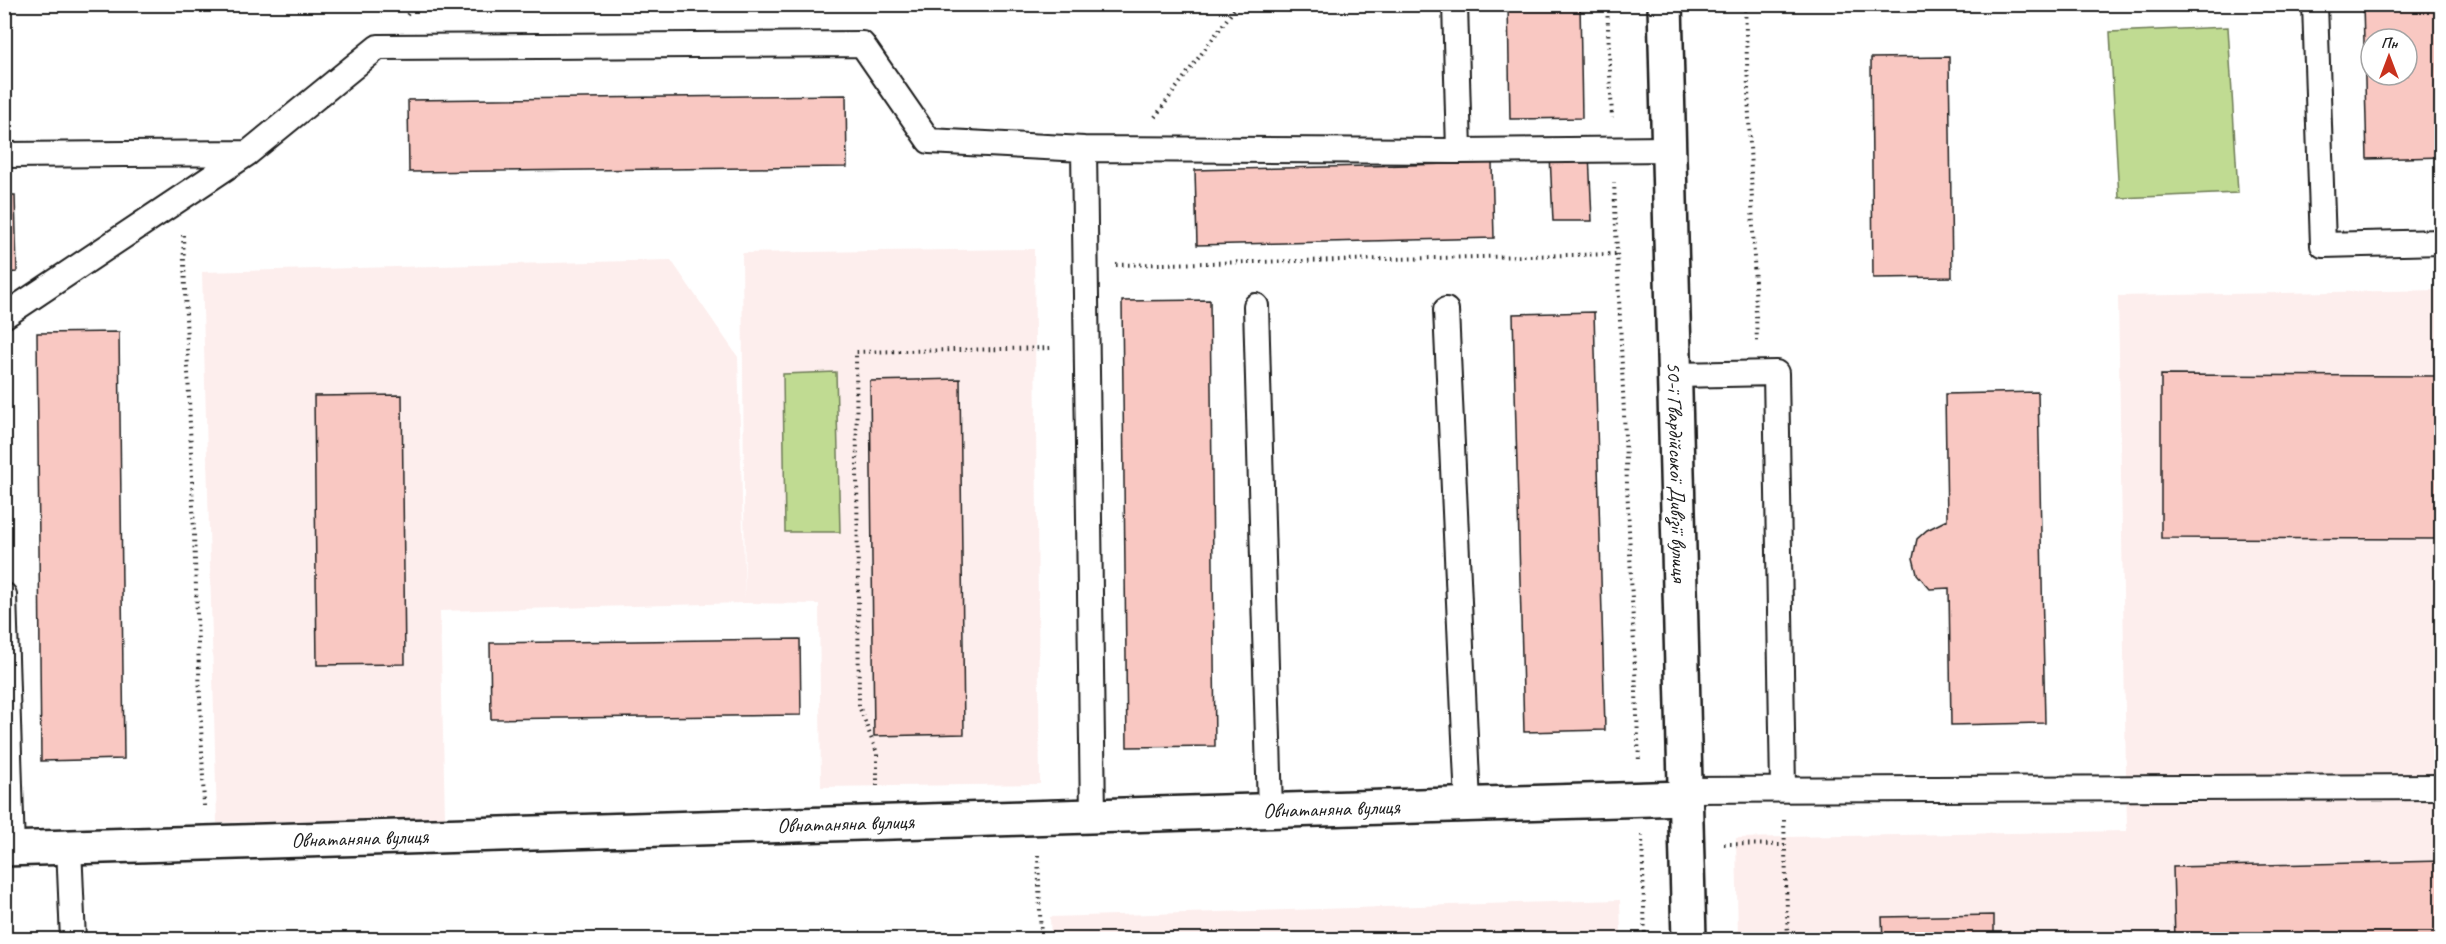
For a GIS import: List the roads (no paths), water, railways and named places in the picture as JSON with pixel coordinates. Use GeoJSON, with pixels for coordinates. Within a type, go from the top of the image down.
{"type":"FeatureCollection","features":[{"type":"Feature","properties":{"kind":"street","name":"50-ї Гвардійської Дивізії вулиця"},"geometry":{"type":"LineString","coordinates":[[1665,4],[1689,939]]}},
{"type":"Feature","properties":{"kind":"street","name":"Овнатаняна вулиця"},"geometry":{"type":"LineString","coordinates":[[8,849],[1641,799],[1685,794]]}},
{"type":"Feature","properties":{"kind":"lane"},"geometry":{"type":"LineString","coordinates":[[1455,4],[1459,151]]}},
{"type":"Feature","properties":{"kind":"lane"},"geometry":{"type":"LineString","coordinates":[[2315,4],[2323,245],[2442,242]]}},
{"type":"Feature","properties":{"kind":"lane"},"geometry":{"type":"LineString","coordinates":[[4,315],[248,153],[378,47],[862,44],[929,141],[1084,149],[1459,151],[1669,149]]}},
{"type":"Feature","properties":{"kind":"lane"},"geometry":{"type":"LineString","coordinates":[[1084,149],[1093,816]]}},
{"type":"Feature","properties":{"kind":"lane"},"geometry":{"type":"LineString","coordinates":[[4,155],[248,153]]}},
{"type":"Feature","properties":{"kind":"lane"},"geometry":{"type":"LineString","coordinates":[[1256,306],[1270,811]]}},
{"type":"Feature","properties":{"kind":"lane"},"geometry":{"type":"LineString","coordinates":[[1446,310],[1468,804]]}},
{"type":"Feature","properties":{"kind":"lane"},"geometry":{"type":"LineString","coordinates":[[1675,375],[1776,373],[1783,789]]}},
{"type":"Feature","properties":{"kind":"lane"},"geometry":{"type":"LineString","coordinates":[[4,595],[8,849]]}},
{"type":"Feature","properties":{"kind":"lane"},"geometry":{"type":"LineString","coordinates":[[1685,794],[1783,789],[2442,787]]}},
{"type":"Feature","properties":{"kind":"lane"},"geometry":{"type":"LineString","coordinates":[[69,847],[73,939]]}}]}
